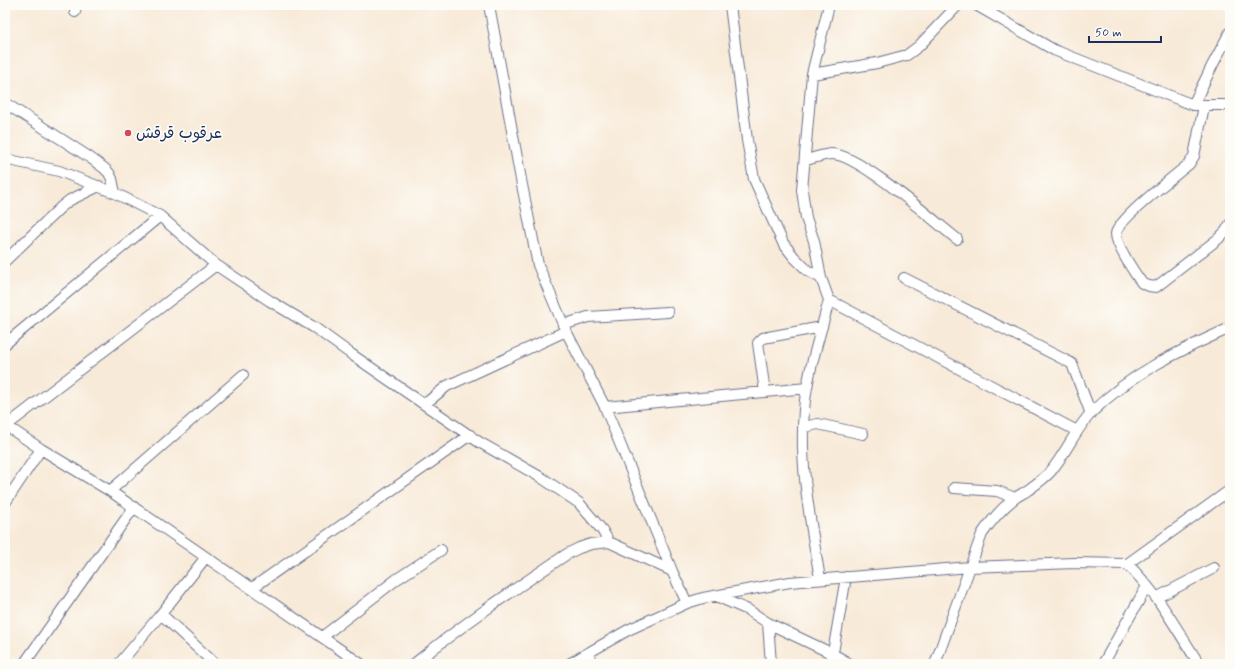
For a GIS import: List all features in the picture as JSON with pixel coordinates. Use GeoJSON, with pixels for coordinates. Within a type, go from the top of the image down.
{"type":"FeatureCollection","features":[{"type":"Feature","properties":{"kind":"street"},"geometry":{"type":"LineString","coordinates":[[489,5],[538,265],[565,328],[605,407],[672,571],[687,603]]}},
{"type":"Feature","properties":{"kind":"street"},"geometry":{"type":"LineString","coordinates":[[730,5],[746,133],[754,179],[783,243],[808,271],[821,278]]}},
{"type":"Feature","properties":{"kind":"street"},"geometry":{"type":"LineString","coordinates":[[820,579],[806,498],[803,451],[804,410],[807,388],[829,300],[821,278],[814,241],[806,218],[802,190],[812,74],[829,5]]}},
{"type":"Feature","properties":{"kind":"street"},"geometry":{"type":"LineString","coordinates":[[812,74],[877,63],[907,55],[918,46],[958,5]]}},
{"type":"Feature","properties":{"kind":"street"},"geometry":{"type":"LineString","coordinates":[[976,5],[1054,50],[1199,106],[1230,105]]}},
{"type":"Feature","properties":{"kind":"street"},"geometry":{"type":"LineString","coordinates":[[1230,32],[1213,64],[1199,106],[1194,156],[1189,164],[1130,213],[1119,226],[1116,233],[1117,241],[1142,283],[1156,287],[1218,239],[1226,231],[1230,224]]}},
{"type":"Feature","properties":{"kind":"street"},"geometry":{"type":"LineString","coordinates":[[5,103],[104,168],[112,179],[115,193]]}},
{"type":"Feature","properties":{"kind":"street"},"geometry":{"type":"LineString","coordinates":[[805,160],[832,154],[851,160],[876,175],[957,239]]}},
{"type":"Feature","properties":{"kind":"street"},"geometry":{"type":"LineString","coordinates":[[5,159],[59,171],[115,193],[160,216],[216,266],[270,301],[316,328],[351,354],[470,435],[542,478],[579,503],[602,530],[609,542]]}},
{"type":"Feature","properties":{"kind":"street"},"geometry":{"type":"LineString","coordinates":[[5,261],[61,207],[70,200],[99,186]]}},
{"type":"Feature","properties":{"kind":"street"},"geometry":{"type":"LineString","coordinates":[[5,344],[160,216]]}},
{"type":"Feature","properties":{"kind":"street"},"geometry":{"type":"LineString","coordinates":[[216,266],[6,426],[134,507],[361,664]]}},
{"type":"Feature","properties":{"kind":"street"},"geometry":{"type":"LineString","coordinates":[[904,278],[1072,364],[1091,414]]}},
{"type":"Feature","properties":{"kind":"street"},"geometry":{"type":"LineString","coordinates":[[829,300],[1077,431]]}},
{"type":"Feature","properties":{"kind":"street"},"geometry":{"type":"LineString","coordinates":[[426,404],[447,386],[588,317],[668,312]]}},
{"type":"Feature","properties":{"kind":"street"},"geometry":{"type":"LineString","coordinates":[[765,392],[758,343],[763,338],[822,327]]}},
{"type":"Feature","properties":{"kind":"street"},"geometry":{"type":"LineString","coordinates":[[935,664],[982,534],[999,513],[1015,498],[1028,490],[1050,471],[1067,448],[1077,431],[1091,414],[1120,388],[1155,364],[1230,328]]}},
{"type":"Feature","properties":{"kind":"street"},"geometry":{"type":"LineString","coordinates":[[110,491],[243,375]]}},
{"type":"Feature","properties":{"kind":"street"},"geometry":{"type":"LineString","coordinates":[[605,407],[807,388]]}},
{"type":"Feature","properties":{"kind":"street"},"geometry":{"type":"LineString","coordinates":[[804,427],[818,424],[862,434]]}},
{"type":"Feature","properties":{"kind":"street"},"geometry":{"type":"LineString","coordinates":[[251,589],[470,435]]}},
{"type":"Feature","properties":{"kind":"street"},"geometry":{"type":"LineString","coordinates":[[5,503],[41,449]]}},
{"type":"Feature","properties":{"kind":"street"},"geometry":{"type":"LineString","coordinates":[[954,488],[997,491],[1015,498]]}},
{"type":"Feature","properties":{"kind":"street"},"geometry":{"type":"LineString","coordinates":[[569,664],[628,630],[687,603],[790,582],[970,567],[1074,563],[1127,564],[1230,490]]}},
{"type":"Feature","properties":{"kind":"street"},"geometry":{"type":"LineString","coordinates":[[24,664],[134,507]]}},
{"type":"Feature","properties":{"kind":"street"},"geometry":{"type":"LineString","coordinates":[[414,664],[448,636],[567,554],[579,548],[591,544],[609,542],[672,571]]}},
{"type":"Feature","properties":{"kind":"street"},"geometry":{"type":"LineString","coordinates":[[322,637],[397,579],[441,550]]}},
{"type":"Feature","properties":{"kind":"street"},"geometry":{"type":"LineString","coordinates":[[119,664],[206,557]]}},
{"type":"Feature","properties":{"kind":"street"},"geometry":{"type":"LineString","coordinates":[[1127,564],[1156,598],[1199,664]]}},
{"type":"Feature","properties":{"kind":"street"},"geometry":{"type":"LineString","coordinates":[[1156,598],[1214,568]]}},
{"type":"Feature","properties":{"kind":"street"},"geometry":{"type":"LineString","coordinates":[[832,659],[846,577]]}},
{"type":"Feature","properties":{"kind":"street"},"geometry":{"type":"LineString","coordinates":[[1103,664],[1147,586]]}},
{"type":"Feature","properties":{"kind":"street"},"geometry":{"type":"LineString","coordinates":[[716,596],[748,610],[832,659],[850,664]]}},
{"type":"Feature","properties":{"kind":"street"},"geometry":{"type":"LineString","coordinates":[[161,614],[215,664]]}},
{"type":"Feature","properties":{"kind":"street"},"geometry":{"type":"LineString","coordinates":[[768,623],[771,664]]}},
{"type":"Feature","properties":{"kind":"street"},"geometry":{"type":"LineString","coordinates":[[590,652],[591,664]]}},
{"type":"Feature","properties":{"kind":"place","name":"عرقوب قرقش"},"geometry":{"type":"Point","coordinates":[128,133]}}]}
